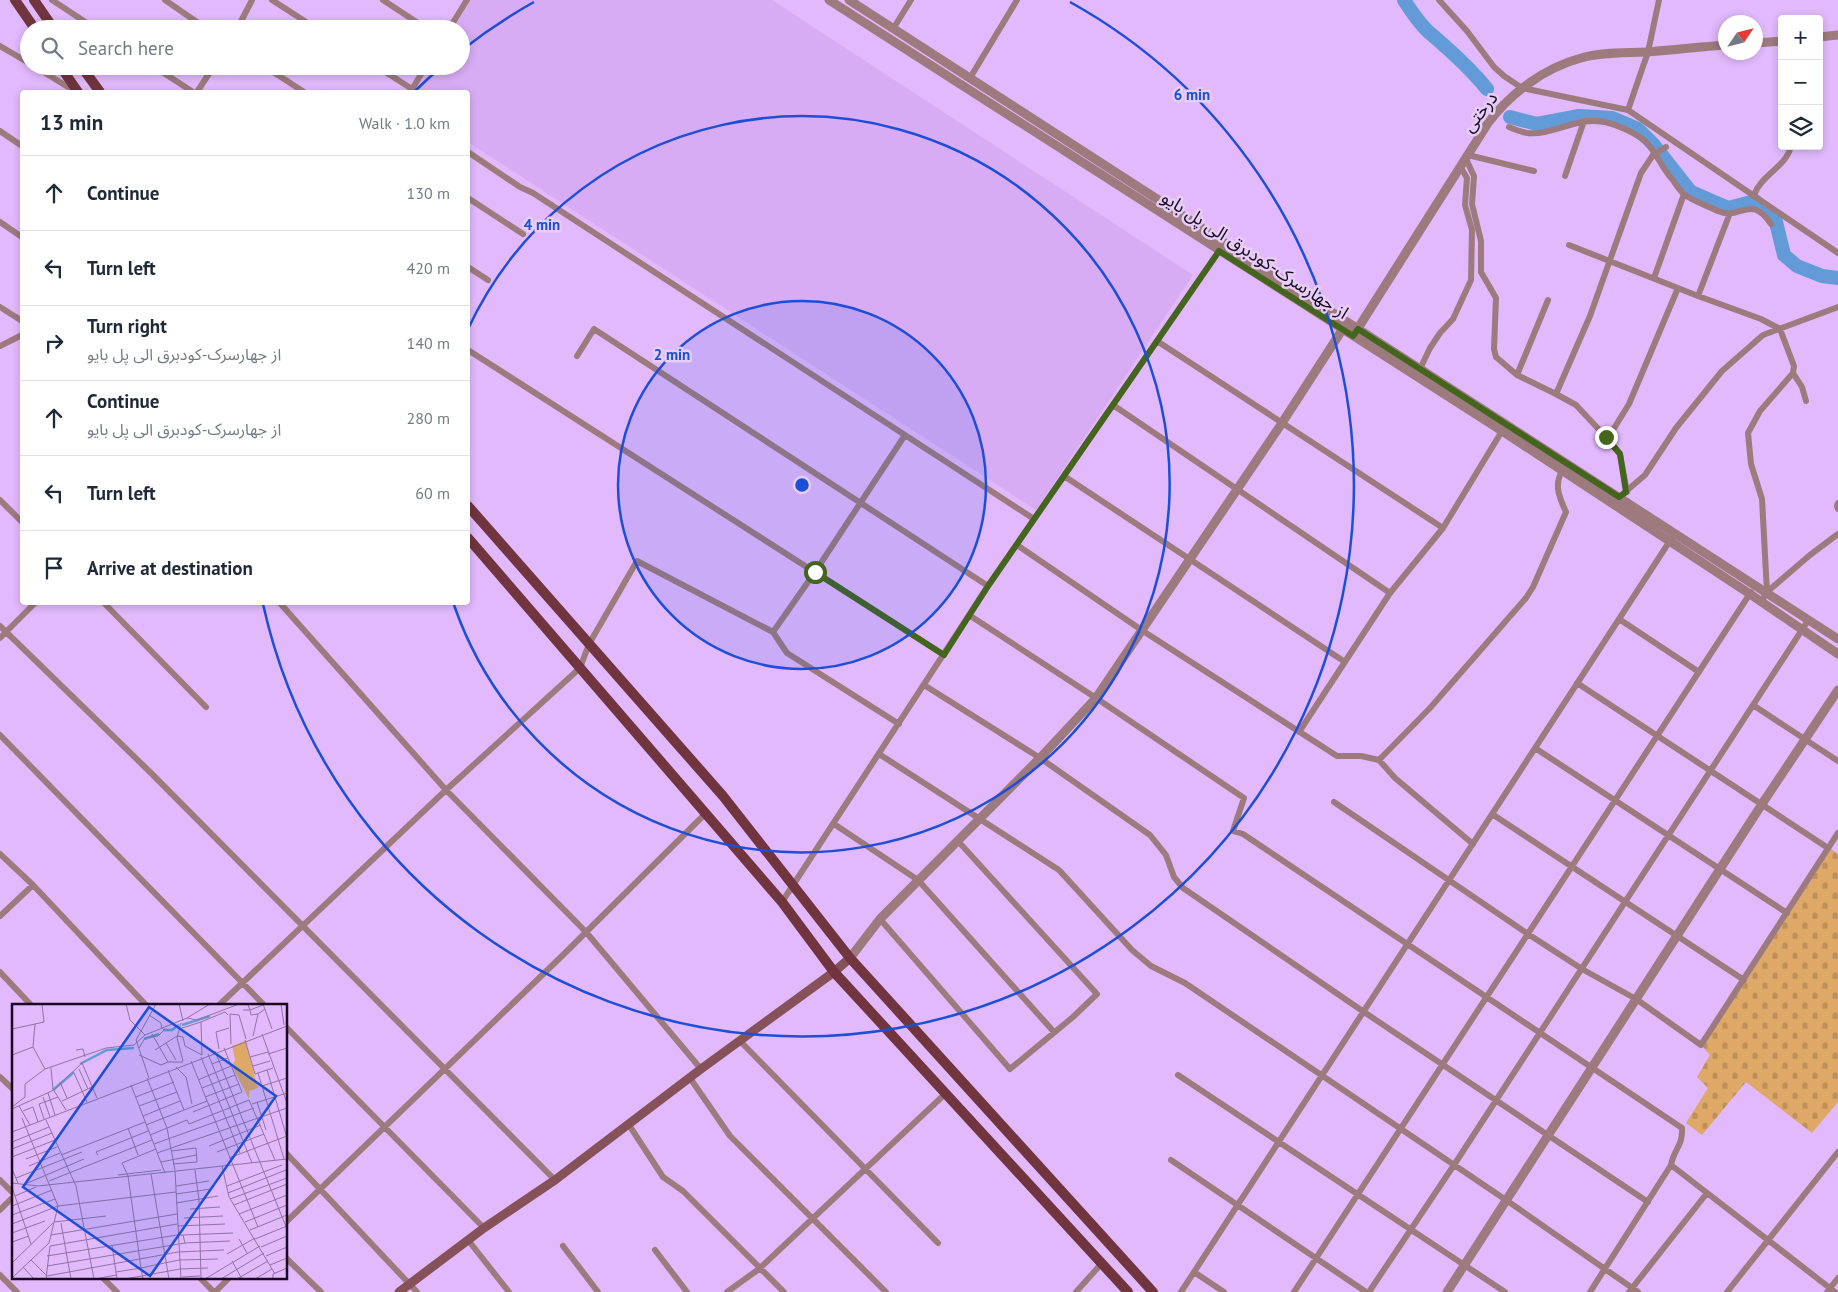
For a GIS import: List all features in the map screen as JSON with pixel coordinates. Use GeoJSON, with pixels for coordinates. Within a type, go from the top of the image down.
{"type":"FeatureCollection","features":[{"type":"Feature","properties":{"kind":"main road"},"geometry":{"type":"LineString","coordinates":[[15,0],[29,20]]}},
{"type":"Feature","properties":{"kind":"main road"},"geometry":{"type":"LineString","coordinates":[[34,0],[48,20]]}},
{"type":"Feature","properties":{"kind":"main road"},"geometry":{"type":"LineString","coordinates":[[66,75],[77,90]]}},
{"type":"Feature","properties":{"kind":"main road"},"geometry":{"type":"LineString","coordinates":[[88,75],[99,90]]}},
{"type":"Feature","properties":{"kind":"main road"},"geometry":{"type":"LineString","coordinates":[[470,508],[723,796],[850,958],[1153,1292]]}},
{"type":"Feature","properties":{"kind":"main road"},"geometry":{"type":"LineString","coordinates":[[470,540],[782,902],[834,972],[944,1094],[1128,1292]]}},
{"type":"Feature","properties":{"kind":"main road"},"geometry":{"type":"LineString","coordinates":[[398,1292],[484,1228],[555,1180],[701,1069],[741,1042],[850,958]]}},
{"type":"Feature","properties":{"kind":"street"},"geometry":{"type":"LineString","coordinates":[[52,0],[82,20]]}},
{"type":"Feature","properties":{"kind":"street"},"geometry":{"type":"LineString","coordinates":[[165,0],[194,20]]}},
{"type":"Feature","properties":{"kind":"street"},"geometry":{"type":"LineString","coordinates":[[242,20],[252,0]]}},
{"type":"Feature","properties":{"kind":"street"},"geometry":{"type":"LineString","coordinates":[[272,0],[303,20]]}},
{"type":"Feature","properties":{"kind":"street"},"geometry":{"type":"LineString","coordinates":[[383,0],[413,20]]}},
{"type":"Feature","properties":{"kind":"street"},"geometry":{"type":"LineString","coordinates":[[455,20],[467,0]]}},
{"type":"Feature","properties":{"kind":"street","name":"از جهارسرک-کودبرق الی پل بایو"},"geometry":{"type":"LineString","coordinates":[[829,0],[1219,251],[1356,333],[1838,654]]}},
{"type":"Feature","properties":{"kind":"street","name":"از جهارسرک-کودبرق الی پل بایو"},"geometry":{"type":"LineString","coordinates":[[849,0],[1225,243],[1345,326]]}},
{"type":"Feature","properties":{"kind":"street"},"geometry":{"type":"LineString","coordinates":[[893,29],[911,0]]}},
{"type":"Feature","properties":{"kind":"street"},"geometry":{"type":"LineString","coordinates":[[970,78],[1017,0]]}},
{"type":"Feature","properties":{"kind":"street"},"geometry":{"type":"LineString","coordinates":[[1439,0],[1468,31],[1494,67],[1522,88],[1628,110],[1838,253]]}},
{"type":"Feature","properties":{"kind":"street"},"geometry":{"type":"LineString","coordinates":[[1628,110],[1648,52],[1659,0]]}},
{"type":"Feature","properties":{"kind":"street"},"geometry":{"type":"LineString","coordinates":[[1823,37],[1838,35]]}},
{"type":"Feature","properties":{"kind":"street"},"geometry":{"type":"LineString","coordinates":[[1763,42],[1778,41]]}},
{"type":"Feature","properties":{"kind":"street"},"geometry":{"type":"LineString","coordinates":[[0,46],[20,58]]}},
{"type":"Feature","properties":{"kind":"street","name":"درختی"},"geometry":{"type":"LineString","coordinates":[[1356,333],[1498,110],[1522,88],[1551,69],[1582,57],[1718,46]]}},
{"type":"Feature","properties":{"kind":"street"},"geometry":{"type":"LineString","coordinates":[[49,75],[75,90]]}},
{"type":"Feature","properties":{"kind":"street"},"geometry":{"type":"LineString","coordinates":[[167,75],[190,90]]}},
{"type":"Feature","properties":{"kind":"street"},"geometry":{"type":"LineString","coordinates":[[198,90],[208,75]]}},
{"type":"Feature","properties":{"kind":"street"},"geometry":{"type":"LineString","coordinates":[[278,75],[301,90]]}},
{"type":"Feature","properties":{"kind":"street"},"geometry":{"type":"LineString","coordinates":[[389,75],[410,90]]}},
{"type":"Feature","properties":{"kind":"street"},"geometry":{"type":"LineString","coordinates":[[412,90],[421,75]]}},
{"type":"Feature","properties":{"kind":"street"},"geometry":{"type":"LineString","coordinates":[[1565,176],[1584,121]]}},
{"type":"Feature","properties":{"kind":"street"},"geometry":{"type":"LineString","coordinates":[[1509,127],[1526,133],[1541,132],[1584,121],[1605,122],[1634,133],[1646,142],[1667,174],[1684,194],[1721,212],[1730,213],[1750,208],[1758,210],[1771,224]]}},
{"type":"Feature","properties":{"kind":"street"},"geometry":{"type":"LineString","coordinates":[[0,131],[20,145]]}},
{"type":"Feature","properties":{"kind":"street"},"geometry":{"type":"LineString","coordinates":[[1556,394],[1590,316],[1641,173],[1653,155],[1677,142]]}},
{"type":"Feature","properties":{"kind":"street"},"geometry":{"type":"LineString","coordinates":[[1754,195],[1757,185],[1789,154],[1790,150]]}},
{"type":"Feature","properties":{"kind":"street"},"geometry":{"type":"LineString","coordinates":[[470,153],[1034,519]]}},
{"type":"Feature","properties":{"kind":"street"},"geometry":{"type":"LineString","coordinates":[[1467,157],[1534,171]]}},
{"type":"Feature","properties":{"kind":"street"},"geometry":{"type":"LineString","coordinates":[[1467,157],[1474,176],[1472,204],[1481,241],[1481,272],[1496,298],[1494,349],[1496,357],[1516,375],[1576,405],[1608,438],[1620,454],[1623,494]]}},
{"type":"Feature","properties":{"kind":"street"},"geometry":{"type":"LineString","coordinates":[[1420,369],[1430,348],[1453,319],[1471,280],[1472,230],[1465,205],[1467,178],[1460,168]]}},
{"type":"Feature","properties":{"kind":"street"},"geometry":{"type":"LineString","coordinates":[[1654,278],[1684,194]]}},
{"type":"Feature","properties":{"kind":"street"},"geometry":{"type":"LineString","coordinates":[[470,199],[523,234]]}},
{"type":"Feature","properties":{"kind":"street"},"geometry":{"type":"LineString","coordinates":[[1698,296],[1730,213]]}},
{"type":"Feature","properties":{"kind":"street"},"geometry":{"type":"LineString","coordinates":[[0,222],[20,236]]}},
{"type":"Feature","properties":{"kind":"street"},"geometry":{"type":"LineString","coordinates":[[1472,241],[1481,241]]}},
{"type":"Feature","properties":{"kind":"street"},"geometry":{"type":"LineString","coordinates":[[782,902],[988,586],[1225,243]]}},
{"type":"Feature","properties":{"kind":"street"},"geometry":{"type":"LineString","coordinates":[[1569,245],[1761,319],[1780,329],[1794,366],[1792,373],[1760,411],[1748,433],[1751,464],[1762,499],[1767,592]]}},
{"type":"Feature","properties":{"kind":"street"},"geometry":{"type":"LineString","coordinates":[[470,268],[488,280]]}},
{"type":"Feature","properties":{"kind":"street"},"geometry":{"type":"LineString","coordinates":[[1608,438],[1629,404],[1678,288]]}},
{"type":"Feature","properties":{"kind":"street"},"geometry":{"type":"LineString","coordinates":[[1516,375],[1548,300]]}},
{"type":"Feature","properties":{"kind":"street"},"geometry":{"type":"LineString","coordinates":[[0,306],[20,320]]}},
{"type":"Feature","properties":{"kind":"street"},"geometry":{"type":"LineString","coordinates":[[1623,494],[1645,475],[1676,428],[1722,371],[1763,335],[1837,308]]}},
{"type":"Feature","properties":{"kind":"street"},"geometry":{"type":"LineString","coordinates":[[850,958],[880,919],[1040,758],[1096,698],[1143,631],[1345,326]]}},
{"type":"Feature","properties":{"kind":"street"},"geometry":{"type":"LineString","coordinates":[[578,356],[594,329],[988,586]]}},
{"type":"Feature","properties":{"kind":"street","name":"از جهارسرک-کودبرق الی پل بایو"},"geometry":{"type":"LineString","coordinates":[[1356,333],[1420,369],[1623,494],[1675,533],[1838,639]]}},
{"type":"Feature","properties":{"kind":"street"},"geometry":{"type":"LineString","coordinates":[[0,346],[20,337]]}},
{"type":"Feature","properties":{"kind":"street"},"geometry":{"type":"LineString","coordinates":[[1157,341],[1443,528]]}},
{"type":"Feature","properties":{"kind":"street"},"geometry":{"type":"LineString","coordinates":[[470,351],[944,655]]}},
{"type":"Feature","properties":{"kind":"street"},"geometry":{"type":"LineString","coordinates":[[1792,373],[1802,387],[1806,401]]}},
{"type":"Feature","properties":{"kind":"street"},"geometry":{"type":"LineString","coordinates":[[1113,405],[1390,593]]}},
{"type":"Feature","properties":{"kind":"street"},"geometry":{"type":"LineString","coordinates":[[1299,732],[1390,593],[1443,528],[1502,432]]}},
{"type":"Feature","properties":{"kind":"street"},"geometry":{"type":"LineString","coordinates":[[772,632],[815,572],[905,435]]}},
{"type":"Feature","properties":{"kind":"street"},"geometry":{"type":"LineString","coordinates":[[1379,760],[1430,708],[1529,592],[1566,512],[1557,486],[1558,478],[1562,471]]}},
{"type":"Feature","properties":{"kind":"street"},"geometry":{"type":"LineString","coordinates":[[1064,476],[1345,662]]}},
{"type":"Feature","properties":{"kind":"street"},"geometry":{"type":"LineString","coordinates":[[0,500],[20,520]]}},
{"type":"Feature","properties":{"kind":"street"},"geometry":{"type":"LineString","coordinates":[[1838,503],[1836,506],[1838,509]]}},
{"type":"Feature","properties":{"kind":"street"},"geometry":{"type":"LineString","coordinates":[[1180,1292],[1450,881],[1675,533]]}},
{"type":"Feature","properties":{"kind":"street"},"geometry":{"type":"LineString","coordinates":[[1761,602],[1767,592],[1838,534]]}},
{"type":"Feature","properties":{"kind":"street"},"geometry":{"type":"LineString","coordinates":[[1016,545],[1143,631],[1337,756],[1361,756],[1379,760],[1395,778],[1473,844]]}},
{"type":"Feature","properties":{"kind":"street"},"geometry":{"type":"LineString","coordinates":[[220,1004],[446,790],[580,668],[589,644],[637,561],[772,632],[787,653],[899,724]]}},
{"type":"Feature","properties":{"kind":"street"},"geometry":{"type":"LineString","coordinates":[[1294,1292],[1756,585]]}},
{"type":"Feature","properties":{"kind":"street"},"geometry":{"type":"LineString","coordinates":[[0,638],[33,605]]}},
{"type":"Feature","properties":{"kind":"street"},"geometry":{"type":"LineString","coordinates":[[106,605],[206,707]]}},
{"type":"Feature","properties":{"kind":"street"},"geometry":{"type":"LineString","coordinates":[[282,605],[446,790],[586,932],[701,1069]]}},
{"type":"Feature","properties":{"kind":"street"},"geometry":{"type":"LineString","coordinates":[[969,615],[1244,798],[1233,831],[1242,834],[1682,1128],[1683,1140],[1671,1165],[1590,1292]]}},
{"type":"Feature","properties":{"kind":"street"},"geometry":{"type":"LineString","coordinates":[[1619,619],[1699,672]]}},
{"type":"Feature","properties":{"kind":"street"},"geometry":{"type":"LineString","coordinates":[[1172,1160],[1367,1292],[1497,1100],[1809,619]]}},
{"type":"Feature","properties":{"kind":"street"},"geometry":{"type":"LineString","coordinates":[[0,626],[151,773],[555,1180]]}},
{"type":"Feature","properties":{"kind":"street"},"geometry":{"type":"LineString","coordinates":[[1577,683],[1828,848]]}},
{"type":"Feature","properties":{"kind":"street"},"geometry":{"type":"LineString","coordinates":[[924,685],[1040,758],[1150,835],[1166,855],[1174,877],[1183,888],[1648,1202]]}},
{"type":"Feature","properties":{"kind":"street"},"geometry":{"type":"LineString","coordinates":[[1447,1292],[1762,804],[1838,690]]}},
{"type":"Feature","properties":{"kind":"street"},"geometry":{"type":"LineString","coordinates":[[1753,705],[1838,761]]}},
{"type":"Feature","properties":{"kind":"street"},"geometry":{"type":"LineString","coordinates":[[0,735],[263,1004]]}},
{"type":"Feature","properties":{"kind":"street"},"geometry":{"type":"LineString","coordinates":[[1535,748],[1787,913]]}},
{"type":"Feature","properties":{"kind":"street"},"geometry":{"type":"LineString","coordinates":[[879,754],[1059,870],[1132,950],[1151,966],[1185,983],[1506,1200],[1605,1269],[1633,1291],[1707,1193]]}},
{"type":"Feature","properties":{"kind":"street"},"geometry":{"type":"LineString","coordinates":[[1334,802],[1528,934],[1582,969],[1636,1000],[1702,1045],[1838,833]]}},
{"type":"Feature","properties":{"kind":"street"},"geometry":{"type":"LineString","coordinates":[[288,1220],[586,932],[706,813]]}},
{"type":"Feature","properties":{"kind":"street"},"geometry":{"type":"LineString","coordinates":[[1492,814],[1744,980]]}},
{"type":"Feature","properties":{"kind":"street"},"geometry":{"type":"LineString","coordinates":[[834,824],[918,880],[1054,1032]]}},
{"type":"Feature","properties":{"kind":"street"},"geometry":{"type":"LineString","coordinates":[[880,919],[1010,1069],[1074,1017],[1097,994],[957,840]]}},
{"type":"Feature","properties":{"kind":"street"},"geometry":{"type":"LineString","coordinates":[[0,854],[33,885],[145,1004]]}},
{"type":"Feature","properties":{"kind":"street"},"geometry":{"type":"LineString","coordinates":[[0,916],[33,885]]}},
{"type":"Feature","properties":{"kind":"street"},"geometry":{"type":"LineString","coordinates":[[0,972],[30,1004]]}},
{"type":"Feature","properties":{"kind":"street"},"geometry":{"type":"LineString","coordinates":[[288,1029],[484,1228]]}},
{"type":"Feature","properties":{"kind":"street"},"geometry":{"type":"LineString","coordinates":[[741,1042],[938,1243]]}},
{"type":"Feature","properties":{"kind":"street"},"geometry":{"type":"LineString","coordinates":[[1178,1075],[1505,1292]]}},
{"type":"Feature","properties":{"kind":"street"},"geometry":{"type":"LineString","coordinates":[[0,1077],[12,1088]]}},
{"type":"Feature","properties":{"kind":"street"},"geometry":{"type":"LineString","coordinates":[[690,1078],[730,1136],[886,1292]]}},
{"type":"Feature","properties":{"kind":"street"},"geometry":{"type":"LineString","coordinates":[[727,1292],[759,1269],[944,1094]]}},
{"type":"Feature","properties":{"kind":"street"},"geometry":{"type":"LineString","coordinates":[[629,1125],[663,1177],[683,1191],[784,1292]]}},
{"type":"Feature","properties":{"kind":"street"},"geometry":{"type":"LineString","coordinates":[[1727,1292],[1838,1152]]}},
{"type":"Feature","properties":{"kind":"street"},"geometry":{"type":"LineString","coordinates":[[288,1155],[417,1292]]}},
{"type":"Feature","properties":{"kind":"street"},"geometry":{"type":"LineString","coordinates":[[1671,1165],[1769,1240],[1831,1291],[1838,1278]]}},
{"type":"Feature","properties":{"kind":"street"},"geometry":{"type":"LineString","coordinates":[[0,1180],[12,1193]]}},
{"type":"Feature","properties":{"kind":"street"},"geometry":{"type":"LineString","coordinates":[[0,1210],[12,1197]]}},
{"type":"Feature","properties":{"kind":"street"},"geometry":{"type":"LineString","coordinates":[[468,1240],[509,1292]]}},
{"type":"Feature","properties":{"kind":"street"},"geometry":{"type":"LineString","coordinates":[[563,1246],[598,1292]]}},
{"type":"Feature","properties":{"kind":"street"},"geometry":{"type":"LineString","coordinates":[[655,1250],[687,1292]]}},
{"type":"Feature","properties":{"kind":"street"},"geometry":{"type":"LineString","coordinates":[[288,1260],[321,1292]]}},
{"type":"Feature","properties":{"kind":"street"},"geometry":{"type":"LineString","coordinates":[[1076,1292],[1102,1263]]}},
{"type":"Feature","properties":{"kind":"street"},"geometry":{"type":"LineString","coordinates":[[1194,1272],[1224,1292]]}},
{"type":"Feature","properties":{"kind":"street"},"geometry":{"type":"LineString","coordinates":[[0,1275],[17,1292]]}},
{"type":"Feature","properties":{"kind":"street"},"geometry":{"type":"LineString","coordinates":[[105,1280],[117,1292]]}},
{"type":"Feature","properties":{"kind":"street"},"geometry":{"type":"LineString","coordinates":[[202,1280],[214,1292],[227,1280]]}},
{"type":"Feature","properties":{"kind":"shaded area"},"geometry":{"type":"Polygon","coordinates":[[[471,0],[772,0],[1193,275],[1036,510],[470,143],[470,90],[415,90],[424,75],[470,75],[470,20],[459,20],[471,0]]]}},
{"type":"Feature","properties":{"kind":"green space"},"geometry":{"type":"Polygon","coordinates":[[[1831,849],[1838,854],[1838,1102],[1812,1133],[1746,1082],[1702,1135],[1686,1123],[1708,1088],[1697,1077],[1710,1055],[1703,1047],[1831,849]]]}},
{"type":"Feature","properties":{"kind":"waterway"},"geometry":{"type":"LineString","coordinates":[[1404,0],[1423,27],[1460,60],[1487,89]]}},
{"type":"Feature","properties":{"kind":"waterway"},"geometry":{"type":"LineString","coordinates":[[1510,117],[1537,124],[1579,116],[1612,118],[1638,129],[1654,145],[1691,192],[1728,208],[1755,201],[1775,218],[1784,255],[1797,266],[1822,276],[1838,278]]}},
{"type":"Feature","properties":{"kind":"route"},"geometry":{"type":"LineString","coordinates":[[815,572],[944,655],[988,586],[1219,251],[1353,336],[1358,329],[1619,497],[1626,492],[1620,454],[1606,437]]}}]}
